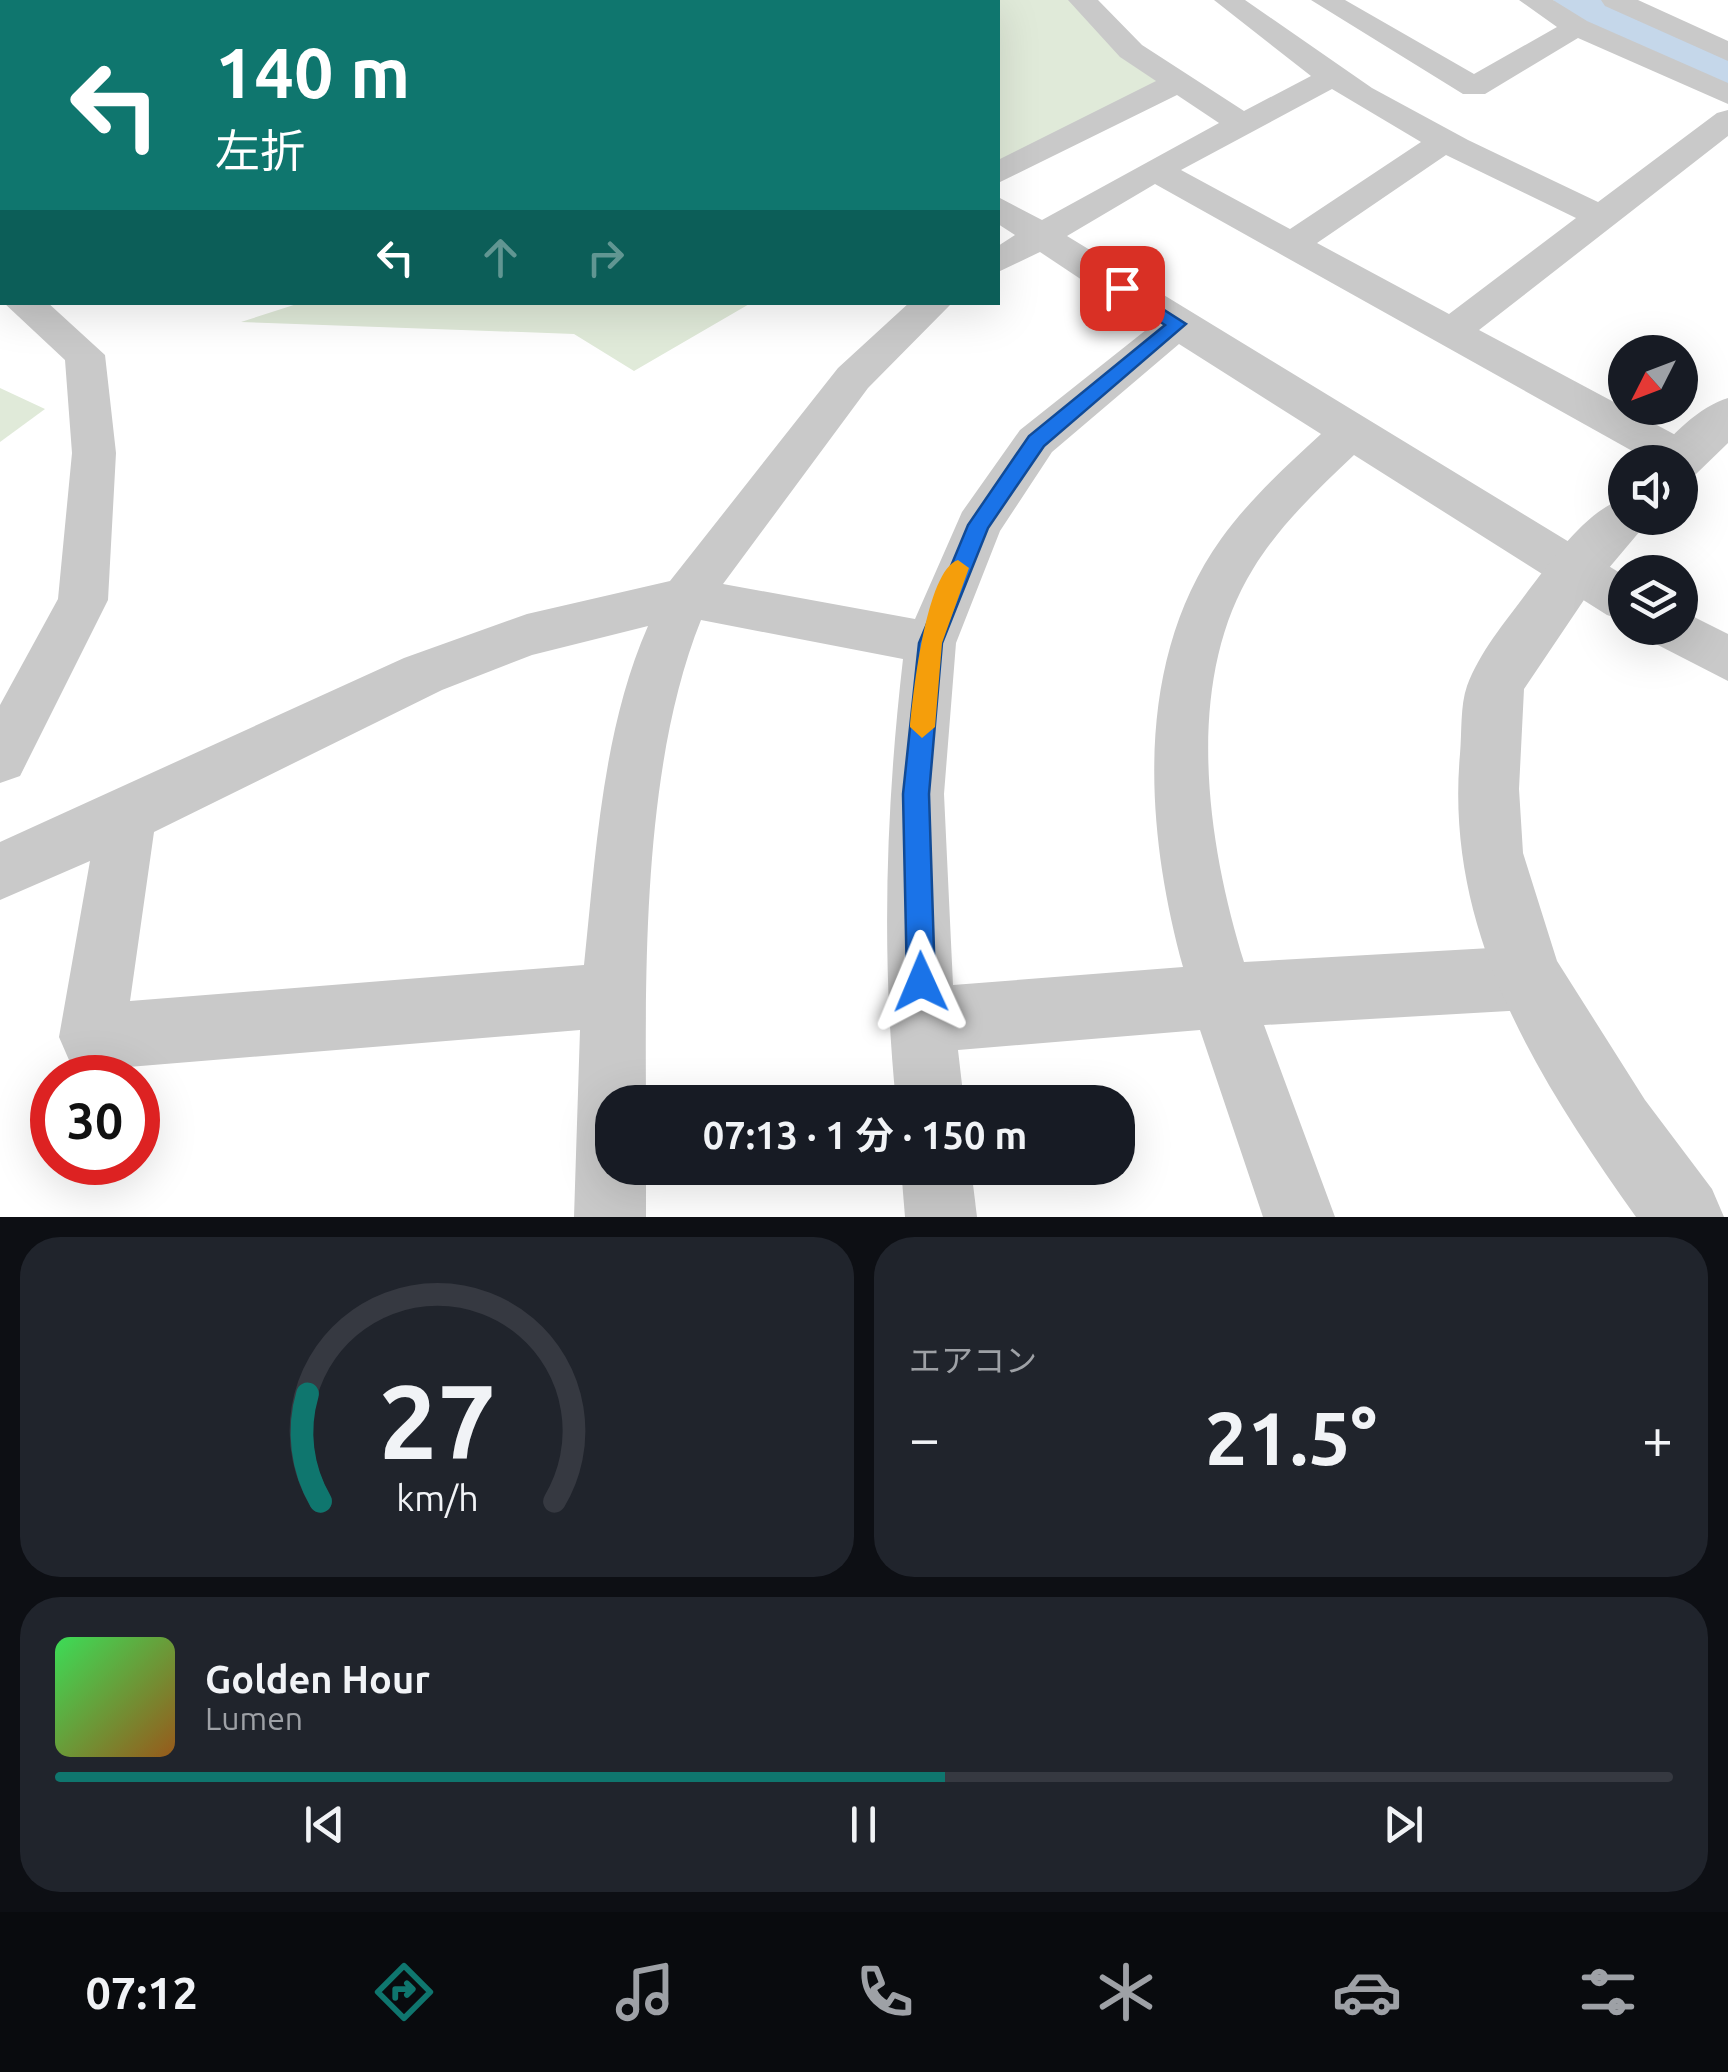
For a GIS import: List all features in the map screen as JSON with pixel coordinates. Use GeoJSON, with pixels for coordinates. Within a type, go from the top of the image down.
{"type":"FeatureCollection","features":[{"type":"Feature","properties":{"kind":"street"},"geometry":{"type":"LineString","coordinates":[[1082,0],[1131,51],[1242,124]]}},
{"type":"Feature","properties":{"kind":"street"},"geometry":{"type":"LineString","coordinates":[[1228,0],[1269,35],[1442,144],[1603,218]]}},
{"type":"Feature","properties":{"kind":"street"},"geometry":{"type":"LineString","coordinates":[[1325,0],[1474,87],[1577,27]]}},
{"type":"Feature","properties":{"kind":"street"},"geometry":{"type":"LineString","coordinates":[[1533,0],[1577,27],[1728,95]]}},
{"type":"Feature","properties":{"kind":"street"},"geometry":{"type":"LineString","coordinates":[[1615,0],[1728,52]]}},
{"type":"Feature","properties":{"kind":"street"},"geometry":{"type":"LineString","coordinates":[[1000,260],[1154,170],[1334,76]]}},
{"type":"Feature","properties":{"kind":"street"},"geometry":{"type":"LineString","coordinates":[[1000,171],[1176,83]]}},
{"type":"Feature","properties":{"kind":"street"},"geometry":{"type":"LineString","coordinates":[[1450,332],[1728,120]]}},
{"type":"Feature","properties":{"kind":"street"},"geometry":{"type":"LineString","coordinates":[[1291,244],[1442,144]]}},
{"type":"Feature","properties":{"kind":"street"},"geometry":{"type":"LineString","coordinates":[[1154,170],[1653,445]]}},
{"type":"Feature","properties":{"kind":"street"},"geometry":{"type":"LineString","coordinates":[[1000,209],[1350,434],[1608,592]]}},
{"type":"Feature","properties":{"kind":"street"},"geometry":{"type":"LineString","coordinates":[[0,758],[82,600],[94,453],[85,355],[26,305]]}},
{"type":"Feature","properties":{"kind":"street"},"geometry":{"type":"LineString","coordinates":[[610,1217],[613,995],[626,842],[653,675],[686,597],[853,378],[931,305]]}},
{"type":"Feature","properties":{"kind":"street"},"geometry":{"type":"LineString","coordinates":[[928,1085],[922,1020],[916,794],[930,643],[978,525],[1036,441],[1176,324]]}},
{"type":"Feature","properties":{"kind":"street"},"geometry":{"type":"LineString","coordinates":[[1696,445],[1728,414]]}},
{"type":"Feature","properties":{"kind":"street"},"geometry":{"type":"LineString","coordinates":[[1299,1217],[1219,996],[1184,810],[1187,679],[1229,566],[1314,464],[1350,434]]}},
{"type":"Feature","properties":{"kind":"street"},"geometry":{"type":"LineString","coordinates":[[1609,535],[1573,572],[1511,657],[1495,689],[1491,720],[1491,853],[1527,978],[1618,1127],[1684,1217]]}},
{"type":"Feature","properties":{"kind":"street"},"geometry":{"type":"LineString","coordinates":[[0,870],[128,816],[423,674],[528,635],[686,597],[930,643]]}},
{"type":"Feature","properties":{"kind":"street"},"geometry":{"type":"LineString","coordinates":[[1698,642],[1728,658]]}},
{"type":"Feature","properties":{"kind":"street"},"geometry":{"type":"LineString","coordinates":[[128,816],[92,1038],[613,995]]}},
{"type":"Feature","properties":{"kind":"street"},"geometry":{"type":"LineString","coordinates":[[922,1020],[1219,996],[1527,978]]}},
{"type":"Feature","properties":{"kind":"street"},"geometry":{"type":"LineString","coordinates":[[938,1185],[941,1217]]}},
{"type":"Feature","properties":{"kind":"green space"},"geometry":{"type":"Polygon","coordinates":[[[1000,0],[1071,0],[1159,80],[1000,163],[1000,0]]]}},
{"type":"Feature","properties":{"kind":"green space"},"geometry":{"type":"Polygon","coordinates":[[[294,305],[748,305],[634,371],[574,334],[241,322],[294,305]]]}},
{"type":"Feature","properties":{"kind":"green space"},"geometry":{"type":"Polygon","coordinates":[[[0,388],[45,409],[0,442],[0,388]]]}},
{"type":"Feature","properties":{"kind":"waterway"},"geometry":{"type":"LineString","coordinates":[[1575,0],[1728,75]]}},
{"type":"Feature","properties":{"kind":"slow traffic"},"geometry":{"type":"LineString","coordinates":[[922,727],[930,643],[958,568]]}},
{"type":"Feature","properties":{"kind":"route"},"geometry":{"type":"LineString","coordinates":[[921,982],[916,794],[930,643],[954,575],[978,525],[1036,441],[1176,324],[1122,288]]}}]}
